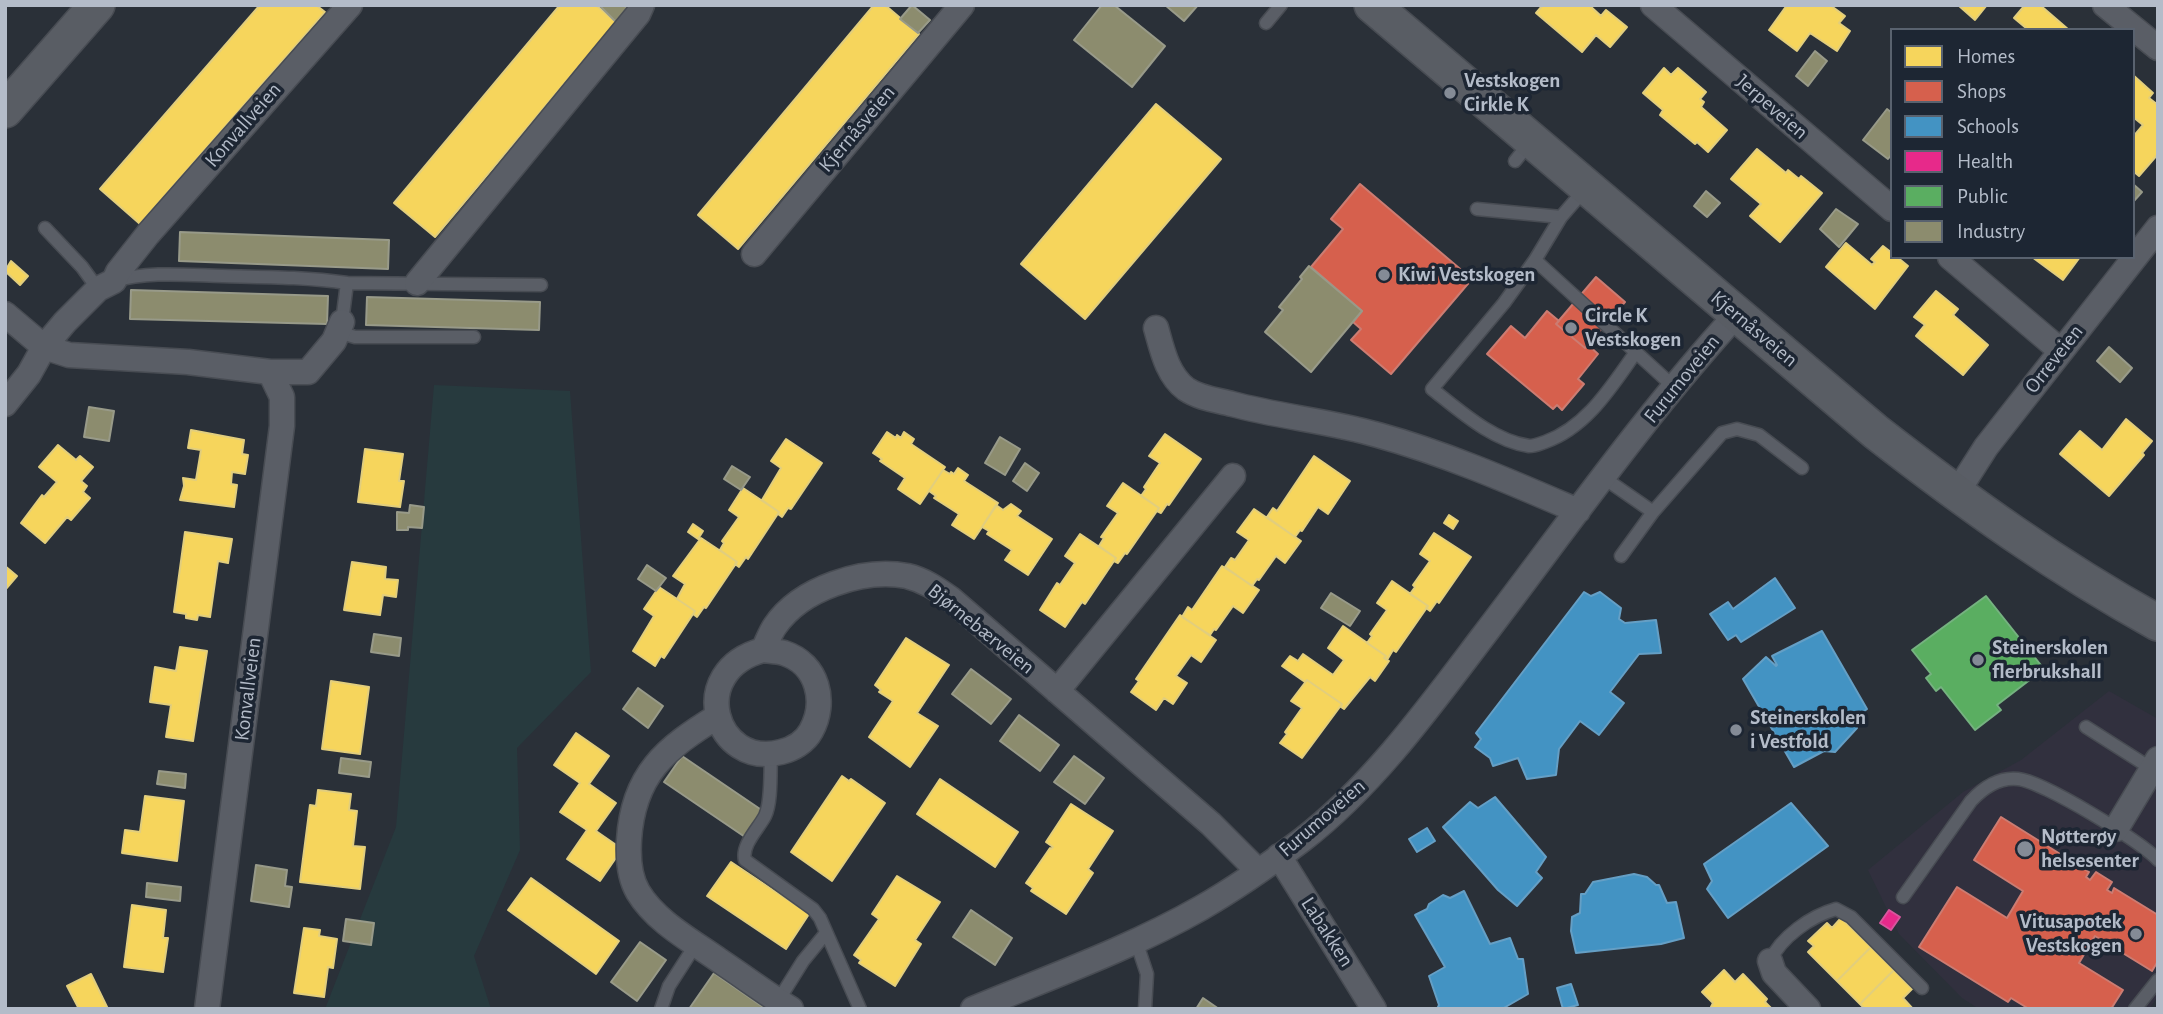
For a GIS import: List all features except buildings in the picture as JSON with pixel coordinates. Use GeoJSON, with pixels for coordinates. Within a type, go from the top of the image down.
{"type":"FeatureCollection","features":[{"type":"Feature","properties":{"kind":"main road"},"geometry":{"type":"LineString","coordinates":[[5,110],[97,5]]}},
{"type":"Feature","properties":{"kind":"main road","name":"Kjernåsveien"},"geometry":{"type":"LineString","coordinates":[[1372,5],[1523,151],[1586,187],[1876,432],[1956,494],[2059,564],[2158,624]]}},
{"type":"Feature","properties":{"kind":"street","name":"Konvallveien"},"geometry":{"type":"LineString","coordinates":[[5,404],[29,374],[44,346],[118,272],[148,234],[350,5]]}},
{"type":"Feature","properties":{"kind":"street"},"geometry":{"type":"LineString","coordinates":[[417,283],[638,14],[642,5]]}},
{"type":"Feature","properties":{"kind":"street","name":"Kjernåsveien"},"geometry":{"type":"LineString","coordinates":[[754,254],[962,5]]}},
{"type":"Feature","properties":{"kind":"street","name":"Jerpeveien"},"geometry":{"type":"LineString","coordinates":[[1653,5],[1890,207]]}},
{"type":"Feature","properties":{"kind":"street"},"geometry":{"type":"LineString","coordinates":[[2105,5],[2133,28]]}},
{"type":"Feature","properties":{"kind":"street"},"geometry":{"type":"LineString","coordinates":[[2135,29],[2158,48]]}},
{"type":"Feature","properties":{"kind":"street","name":"Orreveien"},"geometry":{"type":"LineString","coordinates":[[2135,257],[2158,228]]}},
{"type":"Feature","properties":{"kind":"street"},"geometry":{"type":"LineString","coordinates":[[1952,259],[2061,351]]}},
{"type":"Feature","properties":{"kind":"street","name":"Orreveien"},"geometry":{"type":"LineString","coordinates":[[1956,494],[1986,447],[2134,259]]}},
{"type":"Feature","properties":{"kind":"street"},"geometry":{"type":"LineString","coordinates":[[5,314],[44,346],[69,355],[188,362],[270,372],[308,372],[334,341],[340,327]]}},
{"type":"Feature","properties":{"kind":"street","name":"Furumoveien"},"geometry":{"type":"LineString","coordinates":[[973,1009],[1136,941],[1200,909],[1258,872],[1320,824],[1371,775],[1442,691],[1674,387],[1737,314]]}},
{"type":"Feature","properties":{"kind":"street"},"geometry":{"type":"LineString","coordinates":[[1156,328],[1164,356],[1177,381],[1202,397],[1380,435],[1471,467],[1578,511]]}},
{"type":"Feature","properties":{"kind":"street","name":"Konvallveien"},"geometry":{"type":"LineString","coordinates":[[207,1009],[282,426],[282,397],[270,372]]}},
{"type":"Feature","properties":{"kind":"street"},"geometry":{"type":"LineString","coordinates":[[1057,691],[1233,476]]}},
{"type":"Feature","properties":{"kind":"street","name":"Bjørnebærveien"},"geometry":{"type":"LineString","coordinates":[[763,650],[775,625],[794,606],[812,593],[830,585],[858,577],[895,575],[932,585],[1211,824],[1258,872]]}},
{"type":"Feature","properties":{"kind":"street"},"geometry":{"type":"LineString","coordinates":[[763,650],[783,653],[801,662],[814,678],[820,698],[818,719],[808,737],[791,749],[771,754],[757,753],[738,744],[723,729],[716,701],[725,673],[748,654],[763,650]]}},
{"type":"Feature","properties":{"kind":"street"},"geometry":{"type":"LineString","coordinates":[[718,716],[683,737],[647,774],[638,795],[630,833],[631,870],[638,891],[660,917],[785,1005]]}},
{"type":"Feature","properties":{"kind":"street"},"geometry":{"type":"LineString","coordinates":[[2116,828],[2155,764]]}},
{"type":"Feature","properties":{"kind":"street","name":"Labakken"},"geometry":{"type":"LineString","coordinates":[[1279,856],[1374,1009]]}},
{"type":"Feature","properties":{"kind":"street"},"geometry":{"type":"LineString","coordinates":[[1770,961],[1774,973],[1808,1009]]}},
{"type":"Feature","properties":{"kind":"lane"},"geometry":{"type":"LineString","coordinates":[[1266,23],[1281,5]]}},
{"type":"Feature","properties":{"kind":"lane"},"geometry":{"type":"LineString","coordinates":[[1586,187],[1561,217],[1504,303],[1432,389],[1506,440],[1532,446],[1558,437],[1587,416],[1636,352]]}},
{"type":"Feature","properties":{"kind":"lane"},"geometry":{"type":"LineString","coordinates":[[1477,209],[1561,217]]}},
{"type":"Feature","properties":{"kind":"lane"},"geometry":{"type":"LineString","coordinates":[[46,228],[82,267],[106,285],[135,275],[251,276],[347,283],[541,285]]}},
{"type":"Feature","properties":{"kind":"lane"},"geometry":{"type":"LineString","coordinates":[[1535,260],[1674,387]]}},
{"type":"Feature","properties":{"kind":"lane"},"geometry":{"type":"LineString","coordinates":[[347,283],[340,327],[355,337],[474,338]]}},
{"type":"Feature","properties":{"kind":"lane"},"geometry":{"type":"LineString","coordinates":[[1621,556],[1653,513],[1722,433],[1737,429],[1759,435],[1802,468]]}},
{"type":"Feature","properties":{"kind":"lane"},"geometry":{"type":"LineString","coordinates":[[1604,478],[1653,513]]}},
{"type":"Feature","properties":{"kind":"lane"},"geometry":{"type":"LineString","coordinates":[[2086,727],[2155,764]]}},
{"type":"Feature","properties":{"kind":"lane"},"geometry":{"type":"LineString","coordinates":[[771,754],[767,812],[747,846],[745,860],[813,909],[860,1009]]}},
{"type":"Feature","properties":{"kind":"lane"},"geometry":{"type":"LineString","coordinates":[[1903,897],[1970,801],[1983,788],[2001,781],[2018,779],[2038,784],[2116,828],[2158,860]]}},
{"type":"Feature","properties":{"kind":"lane"},"geometry":{"type":"LineString","coordinates":[[1770,961],[1786,940],[1807,922],[1824,912],[1836,909],[1851,917],[1922,988]]}},
{"type":"Feature","properties":{"kind":"lane"},"geometry":{"type":"LineString","coordinates":[[785,1005],[803,961],[826,933]]}},
{"type":"Feature","properties":{"kind":"lane"},"geometry":{"type":"LineString","coordinates":[[1136,941],[1147,974],[1145,1009]]}},
{"type":"Feature","properties":{"kind":"lane"},"geometry":{"type":"LineString","coordinates":[[661,1009],[669,986],[696,944]]}},
{"type":"Feature","properties":{"kind":"lane"},"geometry":{"type":"LineString","coordinates":[[2136,1009],[2158,980]]}},
{"type":"Feature","properties":{"kind":"shaded area","name":"Nøtterøy helsesenter"},"geometry":{"type":"Polygon","coordinates":[[[2109,691],[2158,719],[2158,996],[2149,1009],[1979,1009],[1962,998],[1899,934],[1868,870],[1963,792],[2021,760],[2109,691]]]}},
{"type":"Feature","properties":{"kind":"green space"},"geometry":{"type":"Polygon","coordinates":[[[434,385],[570,391],[591,672],[517,748],[520,850],[474,956],[491,1009],[325,1009],[396,827],[434,385]]]}},
{"type":"Feature","properties":{"kind":"place","name":"Vestskogen Cirkle K"},"geometry":{"type":"Point","coordinates":[1450,93]}},
{"type":"Feature","properties":{"kind":"place","name":"Kiwi Vestskogen"},"geometry":{"type":"Point","coordinates":[1384,275]}},
{"type":"Feature","properties":{"kind":"place","name":"Circle K Vestskogen"},"geometry":{"type":"Point","coordinates":[1571,328]}},
{"type":"Feature","properties":{"kind":"place","name":"Steinerskolen flerbrukshall"},"geometry":{"type":"Point","coordinates":[1978,660]}},
{"type":"Feature","properties":{"kind":"place","name":"Steinerskolen i Vestfold"},"geometry":{"type":"Point","coordinates":[1736,730]}},
{"type":"Feature","properties":{"kind":"place","name":"Nøtterøy helsesenter"},"geometry":{"type":"Point","coordinates":[2025,849]}},
{"type":"Feature","properties":{"kind":"place","name":"Vitusapotek Vestskogen"},"geometry":{"type":"Point","coordinates":[2136,934]}}]}
